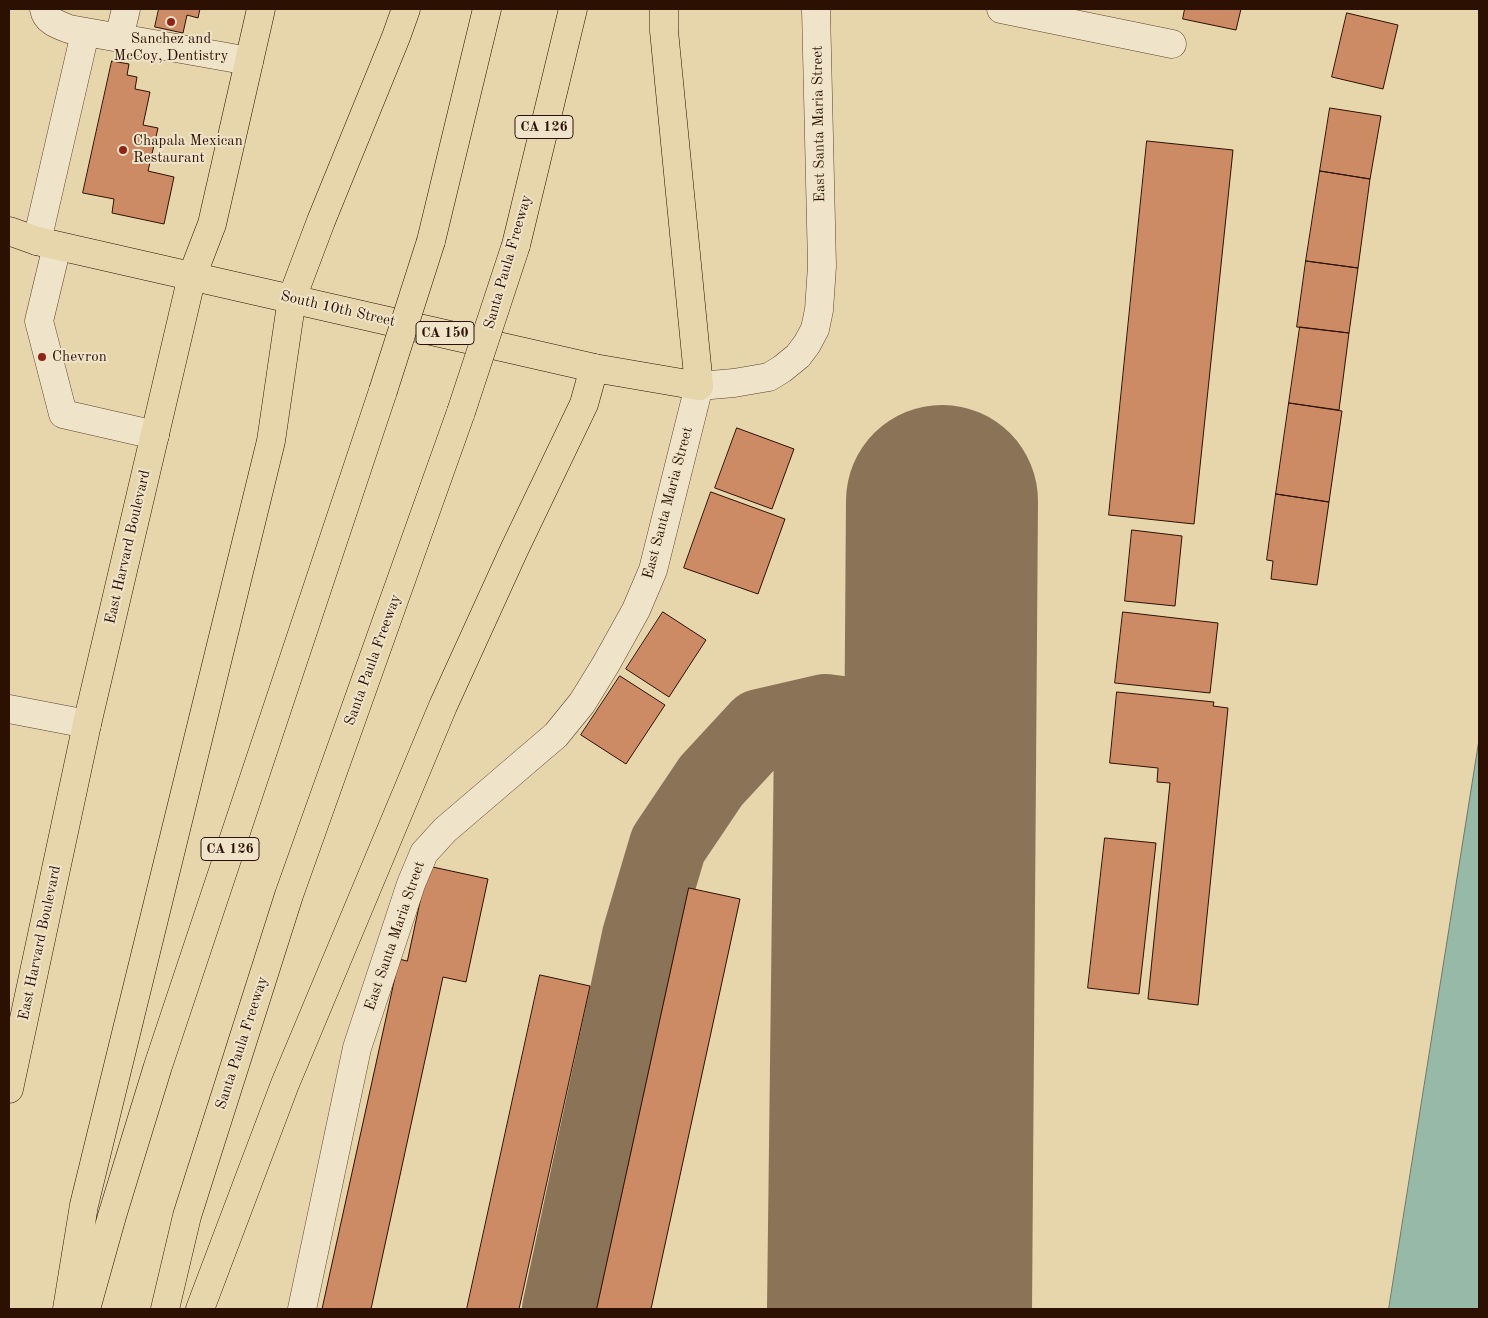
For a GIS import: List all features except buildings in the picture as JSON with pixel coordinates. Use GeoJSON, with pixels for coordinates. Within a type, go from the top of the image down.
{"type":"FeatureCollection","features":[{"type":"Feature","properties":{"kind":"main road","name":"East Harvard Boulevard"},"geometry":{"type":"LineString","coordinates":[[9,1089],[87,724],[192,276],[212,224],[261,9]]}},
{"type":"Feature","properties":{"kind":"main road"},"geometry":{"type":"LineString","coordinates":[[67,1309],[84,1205],[271,441],[292,298],[406,9]]}},
{"type":"Feature","properties":{"kind":"main road","name":"CA 126"},"geometry":{"type":"LineString","coordinates":[[86,1309],[158,1066],[383,391],[431,241],[488,9]]}},
{"type":"Feature","properties":{"kind":"main road","name":"Santa Paula Freeway"},"geometry":{"type":"LineString","coordinates":[[165,1309],[187,1216],[289,896],[461,412],[516,245],[573,9]]}},
{"type":"Feature","properties":{"kind":"main road"},"geometry":{"type":"LineString","coordinates":[[664,9],[664,31],[699,386]]}},
{"type":"Feature","properties":{"kind":"main road","name":"South 10th Street"},"geometry":{"type":"LineString","coordinates":[[9,231],[47,243],[594,368],[699,386]]}},
{"type":"Feature","properties":{"kind":"main road"},"geometry":{"type":"LineString","coordinates":[[200,1309],[286,1084],[443,706],[514,550],[584,404],[594,368]]}},
{"type":"Feature","properties":{"kind":"street"},"geometry":{"type":"LineString","coordinates":[[44,9],[45,14],[53,22],[84,33],[249,61]]}},
{"type":"Feature","properties":{"kind":"street"},"geometry":{"type":"LineString","coordinates":[[119,38],[126,9]]}},
{"type":"Feature","properties":{"kind":"street","name":"East Santa Maria Street"},"geometry":{"type":"LineString","coordinates":[[302,1309],[357,1048],[410,884],[424,853],[445,830],[556,734],[582,703],[606,664],[636,610],[653,570],[699,386],[769,377],[798,356],[807,344],[814,329],[819,310],[822,266],[816,9]]}},
{"type":"Feature","properties":{"kind":"street"},"geometry":{"type":"LineString","coordinates":[[1002,9],[1172,44]]}},
{"type":"Feature","properties":{"kind":"street"},"geometry":{"type":"LineString","coordinates":[[84,33],[47,243],[39,321],[63,414],[155,436]]}},
{"type":"Feature","properties":{"kind":"street"},"geometry":{"type":"LineString","coordinates":[[9,709],[87,724]]}},
{"type":"Feature","properties":{"kind":"shaded area"},"geometry":{"type":"Polygon","coordinates":[[[1479,740],[1479,1309],[1389,1309],[1479,740]]]}},
{"type":"Feature","properties":{"kind":"taxiway"},"geometry":{"type":"LineString","coordinates":[[561,1309],[641,936],[668,845],[711,781],[760,728],[825,713],[893,722],[941,733]]}},
{"type":"Feature","properties":{"kind":"taxiway"},"geometry":{"type":"LineString","coordinates":[[806,1309],[813,738],[825,722],[838,715]]}},
{"type":"Feature","properties":{"kind":"runway"},"geometry":{"type":"LineString","coordinates":[[936,1309],[942,501]]}},
{"type":"Feature","properties":{"kind":"place","name":"Sanchez and McCoy, Dentistry"},"geometry":{"type":"Point","coordinates":[171,22]}},
{"type":"Feature","properties":{"kind":"place","name":"Chapala Mexican Restaurant"},"geometry":{"type":"Point","coordinates":[123,150]}},
{"type":"Feature","properties":{"kind":"place","name":"Chevron"},"geometry":{"type":"Point","coordinates":[42,357]}}]}
